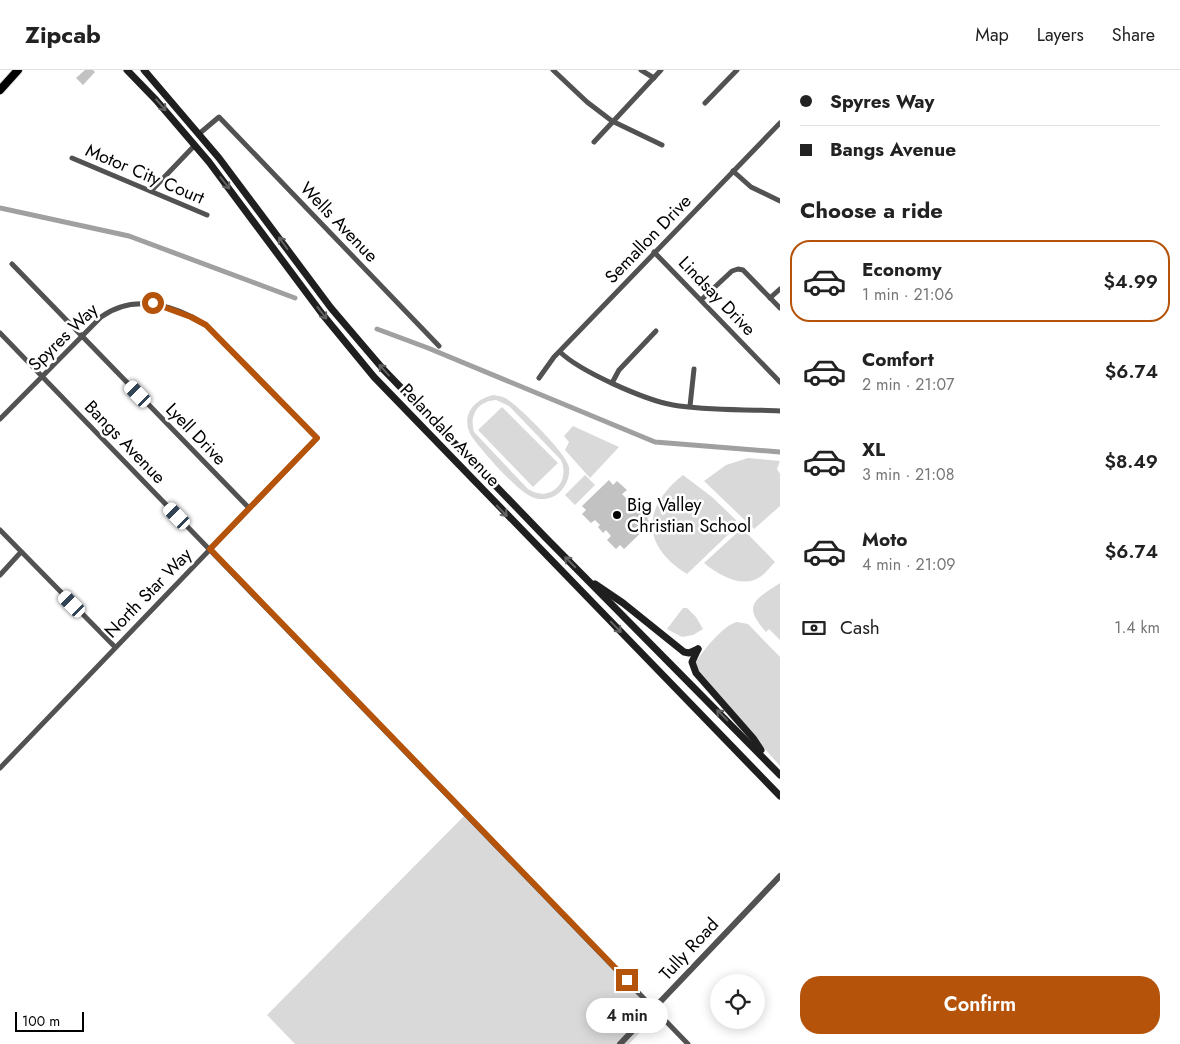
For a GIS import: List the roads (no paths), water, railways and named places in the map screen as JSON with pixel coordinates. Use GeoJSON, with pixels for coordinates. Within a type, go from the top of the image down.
{"type":"FeatureCollection","features":[{"type":"Feature","properties":{"kind":"main road"},"geometry":{"type":"LineString","coordinates":[[0,90],[18,70]]}},
{"type":"Feature","properties":{"kind":"main road","name":"Pelandale Avenue"},"geometry":{"type":"LineString","coordinates":[[127,70],[195,145],[230,188],[323,315],[374,377],[780,796]]}},
{"type":"Feature","properties":{"kind":"main road","name":"Pelandale Avenue"},"geometry":{"type":"LineString","coordinates":[[144,70],[200,133],[330,308],[383,368],[780,775]]}},
{"type":"Feature","properties":{"kind":"main road"},"geometry":{"type":"LineString","coordinates":[[587,579],[623,602],[684,652],[689,653],[698,649],[692,662],[696,673],[753,738],[771,765]]}},
{"type":"Feature","properties":{"kind":"street"},"geometry":{"type":"LineString","coordinates":[[553,70],[587,102],[612,121],[662,145]]}},
{"type":"Feature","properties":{"kind":"street"},"geometry":{"type":"LineString","coordinates":[[641,70],[654,78]]}},
{"type":"Feature","properties":{"kind":"street"},"geometry":{"type":"LineString","coordinates":[[594,142],[661,70]]}},
{"type":"Feature","properties":{"kind":"street"},"geometry":{"type":"LineString","coordinates":[[705,103],[737,70]]}},
{"type":"Feature","properties":{"kind":"street","name":"Wells Avenue"},"geometry":{"type":"LineString","coordinates":[[200,133],[219,117],[439,346]]}},
{"type":"Feature","properties":{"kind":"street","name":"Semallon Drive"},"geometry":{"type":"LineString","coordinates":[[539,378],[549,363],[780,122]]}},
{"type":"Feature","properties":{"kind":"street"},"geometry":{"type":"LineString","coordinates":[[151,191],[195,145]]}},
{"type":"Feature","properties":{"kind":"street","name":"Motor City Court"},"geometry":{"type":"LineString","coordinates":[[72,158],[207,215]]}},
{"type":"Feature","properties":{"kind":"street"},"geometry":{"type":"LineString","coordinates":[[733,171],[750,187],[780,201]]}},
{"type":"Feature","properties":{"kind":"street","name":"Lindsay Drive"},"geometry":{"type":"LineString","coordinates":[[654,252],[780,382]]}},
{"type":"Feature","properties":{"kind":"street","name":"Lyell Drive"},"geometry":{"type":"LineString","coordinates":[[12,264],[249,508]]}},
{"type":"Feature","properties":{"kind":"street"},"geometry":{"type":"LineString","coordinates":[[701,300],[732,271],[738,269],[744,270],[780,308]]}},
{"type":"Feature","properties":{"kind":"street"},"geometry":{"type":"LineString","coordinates":[[770,298],[780,289]]}},
{"type":"Feature","properties":{"kind":"street","name":"Spyres Way"},"geometry":{"type":"LineString","coordinates":[[0,419],[81,335],[105,313],[131,303],[158,305],[196,319],[214,332],[317,438]]}},
{"type":"Feature","properties":{"kind":"street"},"geometry":{"type":"LineString","coordinates":[[612,383],[619,370],[656,331]]}},
{"type":"Feature","properties":{"kind":"street","name":"Bangs Avenue"},"geometry":{"type":"LineString","coordinates":[[0,334],[688,1044]]}},
{"type":"Feature","properties":{"kind":"street"},"geometry":{"type":"LineString","coordinates":[[560,352],[573,362],[612,383],[664,403],[780,411]]}},
{"type":"Feature","properties":{"kind":"street"},"geometry":{"type":"LineString","coordinates":[[690,406],[694,369]]}},
{"type":"Feature","properties":{"kind":"street","name":"North Star Way"},"geometry":{"type":"LineString","coordinates":[[0,768],[317,438]]}},
{"type":"Feature","properties":{"kind":"street"},"geometry":{"type":"LineString","coordinates":[[0,530],[115,647]]}},
{"type":"Feature","properties":{"kind":"street"},"geometry":{"type":"LineString","coordinates":[[0,575],[21,552]]}},
{"type":"Feature","properties":{"kind":"street","name":"Tully Road"},"geometry":{"type":"LineString","coordinates":[[620,1044],[780,876]]}},
{"type":"Feature","properties":{"kind":"waterway"},"geometry":{"type":"LineString","coordinates":[[0,208],[129,236],[295,298]]}},
{"type":"Feature","properties":{"kind":"waterway"},"geometry":{"type":"LineString","coordinates":[[377,329],[428,348],[655,442],[780,452]]}},
{"type":"Feature","properties":{"kind":"place","name":"Big Valley Christian School"},"geometry":{"type":"Point","coordinates":[617,515]}}]}
